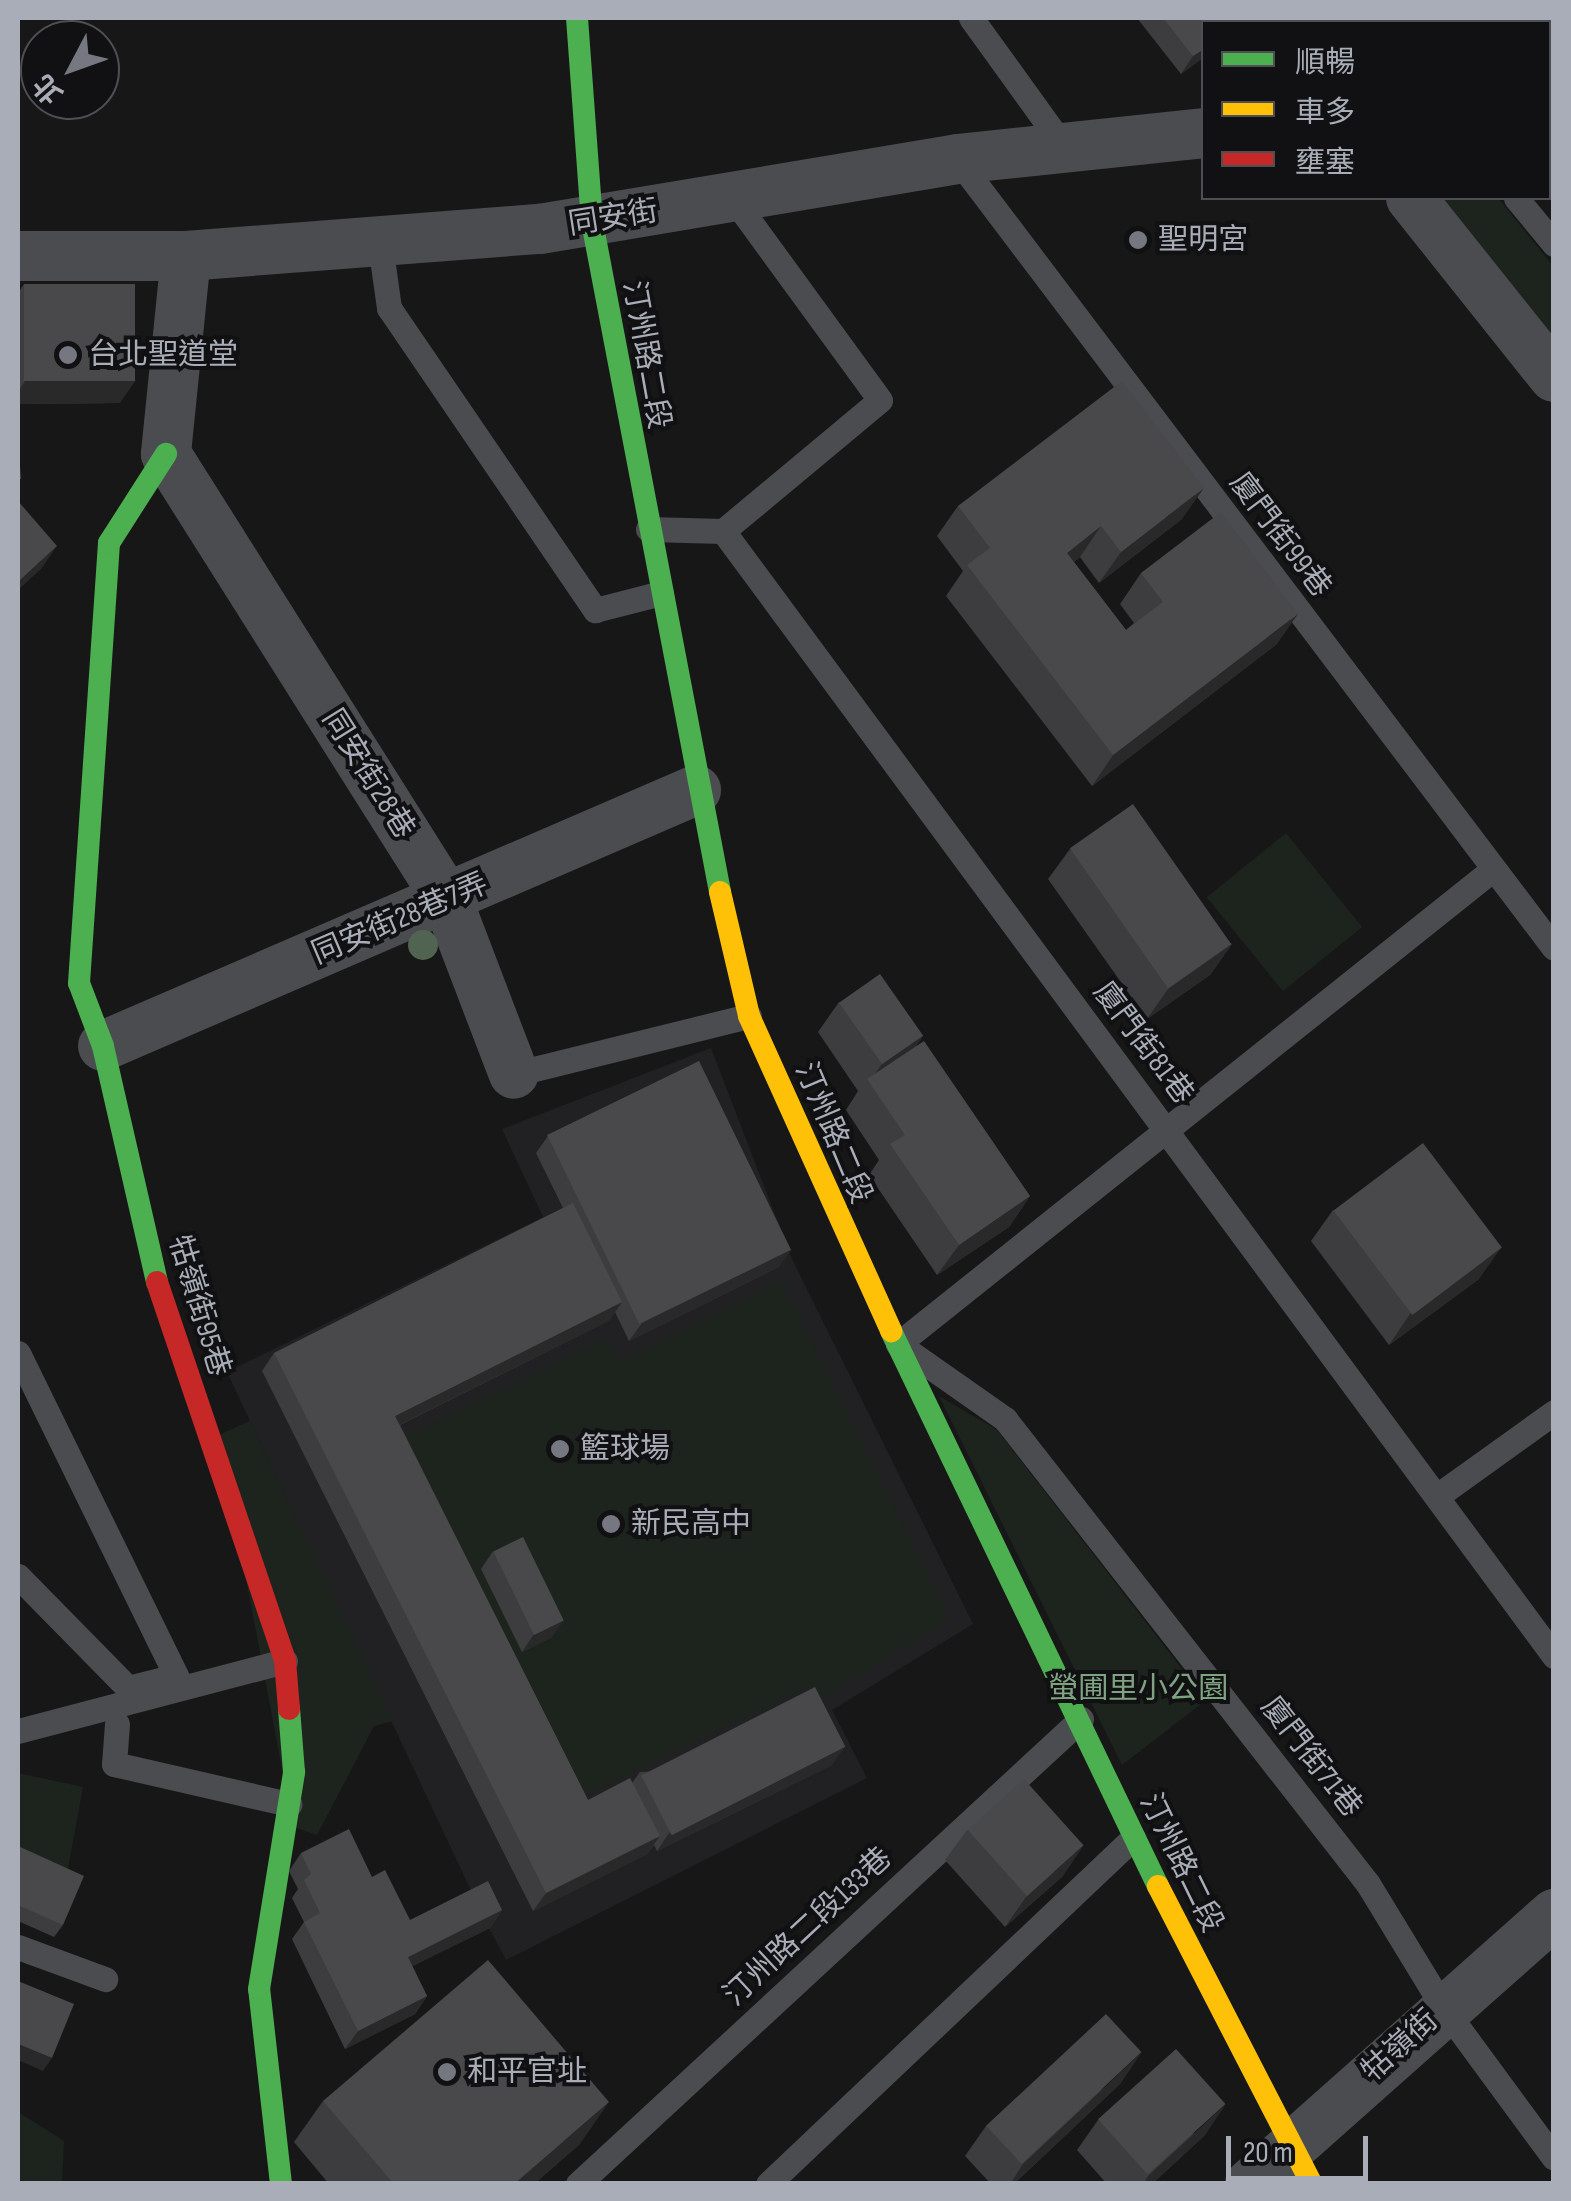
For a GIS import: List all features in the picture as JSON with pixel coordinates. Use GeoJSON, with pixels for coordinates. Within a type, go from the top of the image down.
{"type":"FeatureCollection","features":[{"type":"Feature","properties":{"kind":"street","name":"汀州路二段"},"geometry":{"type":"LineString","coordinates":[[577,18],[592,222],[696,790],[750,1016],[898,1344],[1081,1718],[1133,1838],[1300,2165]]}},
{"type":"Feature","properties":{"kind":"street","name":"同安街"},"geometry":{"type":"LineString","coordinates":[[18,256],[186,256],[380,244],[592,222],[730,194],[957,159],[1201,133]]}},
{"type":"Feature","properties":{"kind":"street"},"geometry":{"type":"LineString","coordinates":[[1413,200],[1554,377]]}},
{"type":"Feature","properties":{"kind":"street"},"geometry":{"type":"LineString","coordinates":[[166,454],[186,256]]}},
{"type":"Feature","properties":{"kind":"street","name":"同安街28巷"},"geometry":{"type":"LineString","coordinates":[[166,454],[447,899],[514,1074]]}},
{"type":"Feature","properties":{"kind":"street","name":"牯嶺街95巷"},"geometry":{"type":"LineString","coordinates":[[166,454],[109,542],[79,983],[103,1046],[158,1288],[285,1661],[294,1772],[259,1990],[281,2184]]}},
{"type":"Feature","properties":{"kind":"street","name":"同安街28巷7弄"},"geometry":{"type":"LineString","coordinates":[[103,1046],[696,790]]}},
{"type":"Feature","properties":{"kind":"street","name":"牯嶺街"},"geometry":{"type":"LineString","coordinates":[[1250,2184],[1300,2165],[1443,2007],[1554,1914]]}},
{"type":"Feature","properties":{"kind":"lane"},"geometry":{"type":"LineString","coordinates":[[971,18],[1067,150]]}},
{"type":"Feature","properties":{"kind":"lane","name":"廈門街99巷"},"geometry":{"type":"LineString","coordinates":[[957,159],[1554,948]]}},
{"type":"Feature","properties":{"kind":"lane"},"geometry":{"type":"LineString","coordinates":[[648,529],[724,531],[880,400],[730,194]]}},
{"type":"Feature","properties":{"kind":"lane"},"geometry":{"type":"LineString","coordinates":[[1518,200],[1554,244]]}},
{"type":"Feature","properties":{"kind":"lane"},"geometry":{"type":"LineString","coordinates":[[380,244],[389,308],[595,610],[661,593]]}},
{"type":"Feature","properties":{"kind":"lane","name":"廈門街81巷"},"geometry":{"type":"LineString","coordinates":[[724,531],[1440,1494],[1554,1656]]}},
{"type":"Feature","properties":{"kind":"lane"},"geometry":{"type":"LineString","coordinates":[[898,1344],[1492,870]]}},
{"type":"Feature","properties":{"kind":"lane","name":"同安街28巷"},"geometry":{"type":"LineString","coordinates":[[514,1074],[750,1016]]}},
{"type":"Feature","properties":{"kind":"lane","name":"廈門街71巷"},"geometry":{"type":"LineString","coordinates":[[898,1344],[1005,1419],[1368,1884],[1443,2007],[1554,2158]]}},
{"type":"Feature","properties":{"kind":"lane"},"geometry":{"type":"LineString","coordinates":[[18,1353],[176,1676],[128,1688],[18,1576]]}},
{"type":"Feature","properties":{"kind":"lane"},"geometry":{"type":"LineString","coordinates":[[1440,1494],[1554,1412]]}},
{"type":"Feature","properties":{"kind":"lane"},"geometry":{"type":"LineString","coordinates":[[18,1730],[285,1661]]}},
{"type":"Feature","properties":{"kind":"lane","name":"汀州路二段133巷"},"geometry":{"type":"LineString","coordinates":[[578,2184],[1081,1718]]}},
{"type":"Feature","properties":{"kind":"lane"},"geometry":{"type":"LineString","coordinates":[[118,1724],[114,1764],[289,1804]]}},
{"type":"Feature","properties":{"kind":"lane"},"geometry":{"type":"LineString","coordinates":[[768,2184],[1133,1838]]}},
{"type":"Feature","properties":{"kind":"lane"},"geometry":{"type":"LineString","coordinates":[[18,1947],[105,1979]]}},
{"type":"Feature","properties":{"kind":"shaded area","name":"新民高中"},"geometry":{"type":"Polygon","coordinates":[[[711,1048],[792,1259],[973,1624],[832,1710],[867,1778],[506,1960],[489,1928],[396,1974],[415,2014],[345,2049],[292,1939],[308,1930],[292,1898],[397,1937],[475,1899],[227,1372],[543,1217],[502,1129],[711,1048]]]}},
{"type":"Feature","properties":{"kind":"green space"},"geometry":{"type":"Polygon","coordinates":[[[1427,200],[1500,200],[1553,266],[1553,359],[1427,200]]]}},
{"type":"Feature","properties":{"kind":"green space"},"geometry":{"type":"Polygon","coordinates":[[[1286,833],[1362,927],[1283,991],[1207,897],[1286,833]]]}},
{"type":"Feature","properties":{"kind":"green space"},"geometry":{"type":"Polygon","coordinates":[[[782,1281],[950,1619],[814,1703],[806,1688],[582,1797],[402,1439],[607,1338],[620,1362],[782,1281]]]}},
{"type":"Feature","properties":{"kind":"green space","name":"螢圃里小公園"},"geometry":{"type":"Polygon","coordinates":[[[939,1396],[997,1430],[1206,1700],[1122,1765],[939,1396]]]}},
{"type":"Feature","properties":{"kind":"green space"},"geometry":{"type":"Polygon","coordinates":[[[250,1421],[393,1721],[374,1726],[317,1835],[293,1827],[219,1435],[250,1421]]]}},
{"type":"Feature","properties":{"kind":"green space"},"geometry":{"type":"Polygon","coordinates":[[[18,1773],[83,1787],[67,1874],[18,1848],[18,1773]]]}},
{"type":"Feature","properties":{"kind":"green space"},"geometry":{"type":"Polygon","coordinates":[[[18,2112],[64,2141],[62,2183],[18,2183],[18,2112]]]}},
{"type":"Feature","properties":{"kind":"building"},"geometry":{"type":"Polygon","coordinates":[[[1163,18],[1233,18],[1201,20],[1201,51],[1193,56],[1163,18]]]}},
{"type":"Feature","properties":{"kind":"building","name":"台北聖道堂"},"geometry":{"type":"Polygon","coordinates":[[[24,284],[135,284],[135,381],[24,381],[24,284]]]}},
{"type":"Feature","properties":{"kind":"building"},"geometry":{"type":"Polygon","coordinates":[[[1122,381],[1204,488],[1121,552],[1101,526],[1067,553],[1126,630],[1163,602],[1141,573],[1221,512],[1298,614],[1113,755],[967,565],[990,548],[958,506],[1122,381]]]}},
{"type":"Feature","properties":{"kind":"building"},"geometry":{"type":"Polygon","coordinates":[[[18,501],[57,546],[18,582],[18,501]]]}},
{"type":"Feature","properties":{"kind":"building"},"geometry":{"type":"Polygon","coordinates":[[[1133,804],[1231,944],[1168,988],[1070,848],[1133,804]]]}},
{"type":"Feature","properties":{"kind":"building"},"geometry":{"type":"Polygon","coordinates":[[[880,974],[923,1035],[882,1064],[839,1003],[880,974]]]}},
{"type":"Feature","properties":{"kind":"building"},"geometry":{"type":"Polygon","coordinates":[[[924,1041],[1030,1196],[959,1245],[890,1144],[905,1135],[867,1079],[924,1041]]]}},
{"type":"Feature","properties":{"kind":"building"},"geometry":{"type":"Polygon","coordinates":[[[699,1061],[791,1250],[639,1324],[547,1135],[699,1061]]]}},
{"type":"Feature","properties":{"kind":"building"},"geometry":{"type":"Polygon","coordinates":[[[1423,1143],[1502,1248],[1412,1315],[1334,1210],[1423,1143]]]}},
{"type":"Feature","properties":{"kind":"building"},"geometry":{"type":"Polygon","coordinates":[[[573,1203],[622,1302],[395,1416],[588,1800],[630,1778],[660,1836],[546,1893],[274,1353],[573,1203]]]}},
{"type":"Feature","properties":{"kind":"building"},"geometry":{"type":"Polygon","coordinates":[[[523,1537],[564,1621],[534,1635],[493,1551],[523,1537]]]}},
{"type":"Feature","properties":{"kind":"building"},"geometry":{"type":"Polygon","coordinates":[[[815,1687],[845,1747],[672,1835],[641,1776],[815,1687]]]}},
{"type":"Feature","properties":{"kind":"building"},"geometry":{"type":"Polygon","coordinates":[[[1024,1779],[1084,1845],[1027,1896],[968,1830],[1024,1779]]]}},
{"type":"Feature","properties":{"kind":"building"},"geometry":{"type":"Polygon","coordinates":[[[349,1829],[372,1877],[385,1870],[410,1920],[488,1881],[502,1910],[408,1957],[427,1996],[358,2031],[304,1922],[320,1913],[304,1880],[311,1874],[301,1853],[349,1829]]]}},
{"type":"Feature","properties":{"kind":"building"},"geometry":{"type":"Polygon","coordinates":[[[18,1846],[84,1876],[63,1925],[18,1905],[18,1846]]]}},
{"type":"Feature","properties":{"kind":"building","name":"和平官址"},"geometry":{"type":"Polygon","coordinates":[[[488,1960],[609,2102],[514,2184],[394,2184],[323,2101],[488,1960]]]}},
{"type":"Feature","properties":{"kind":"building"},"geometry":{"type":"Polygon","coordinates":[[[18,1981],[74,2004],[52,2058],[18,2044],[18,1981]]]}},
{"type":"Feature","properties":{"kind":"building"},"geometry":{"type":"Polygon","coordinates":[[[1106,2014],[1141,2052],[1022,2164],[986,2126],[1106,2014]]]}},
{"type":"Feature","properties":{"kind":"building"},"geometry":{"type":"Polygon","coordinates":[[[1176,2049],[1226,2104],[1147,2174],[1098,2119],[1176,2049]]]}},
{"type":"Feature","properties":{"kind":"traffic: fast"},"geometry":{"type":"LineString","coordinates":[[577,18],[592,222],[720,892]]}},
{"type":"Feature","properties":{"kind":"traffic: fast"},"geometry":{"type":"LineString","coordinates":[[157,1282],[103,1046],[79,983],[109,543],[166,454]]}},
{"type":"Feature","properties":{"kind":"traffic: fast"},"geometry":{"type":"LineString","coordinates":[[891,1331],[1158,1886]]}},
{"type":"Feature","properties":{"kind":"traffic: fast"},"geometry":{"type":"LineString","coordinates":[[281,2184],[259,1989],[294,1772],[289,1709]]}},
{"type":"Feature","properties":{"kind":"traffic: slow"},"geometry":{"type":"LineString","coordinates":[[720,892],[749,1016],[891,1331]]}},
{"type":"Feature","properties":{"kind":"traffic: slow"},"geometry":{"type":"LineString","coordinates":[[1158,1886],[1312,2184]]}},
{"type":"Feature","properties":{"kind":"traffic: jam"},"geometry":{"type":"LineString","coordinates":[[157,1282],[285,1661],[289,1709]]}},
{"type":"Feature","properties":{"kind":"place","name":"聖明宮"},"geometry":{"type":"Point","coordinates":[1138,240]}},
{"type":"Feature","properties":{"kind":"place","name":"台北聖道堂"},"geometry":{"type":"Point","coordinates":[68,355]}},
{"type":"Feature","properties":{"kind":"place","name":"籃球場"},"geometry":{"type":"Point","coordinates":[560,1449]}},
{"type":"Feature","properties":{"kind":"place","name":"新民高中"},"geometry":{"type":"Point","coordinates":[611,1524]}},
{"type":"Feature","properties":{"kind":"place","name":"和平官址"},"geometry":{"type":"Point","coordinates":[447,2072]}}]}
